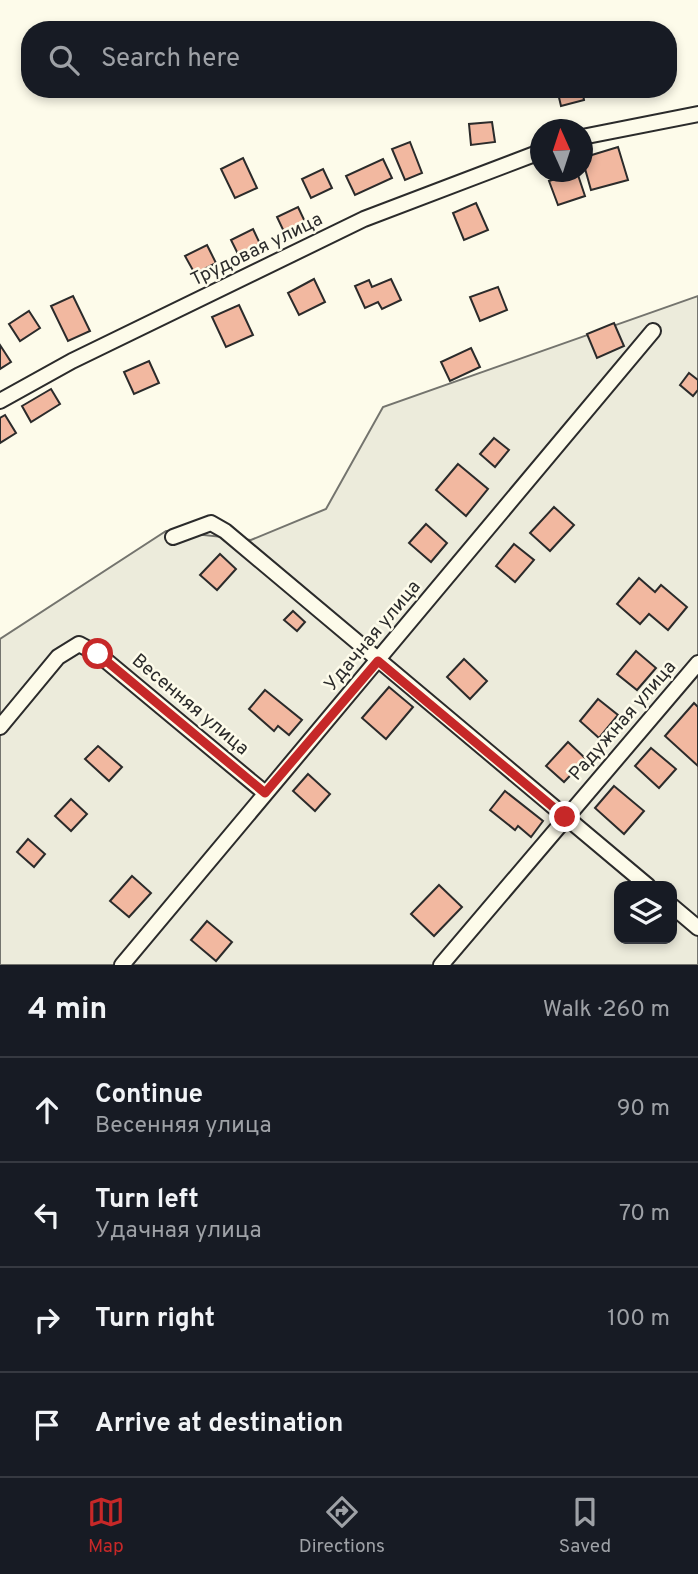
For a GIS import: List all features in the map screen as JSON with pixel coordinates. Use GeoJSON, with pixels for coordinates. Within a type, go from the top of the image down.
{"type":"FeatureCollection","features":[{"type":"Feature","properties":{"kind":"street"},"geometry":{"type":"LineString","coordinates":[[593,135],[698,114]]}},
{"type":"Feature","properties":{"kind":"street","name":"Трудовая улица"},"geometry":{"type":"LineString","coordinates":[[0,401],[72,361],[364,219],[530,156]]}},
{"type":"Feature","properties":{"kind":"street","name":"Удачная улица"},"geometry":{"type":"LineString","coordinates":[[122,965],[653,331]]}},
{"type":"Feature","properties":{"kind":"street"},"geometry":{"type":"LineString","coordinates":[[173,537],[211,523],[225,531],[642,881]]}},
{"type":"Feature","properties":{"kind":"street","name":"Весенняя улица"},"geometry":{"type":"LineString","coordinates":[[0,727],[58,657],[79,645],[98,654],[265,793]]}},
{"type":"Feature","properties":{"kind":"street","name":"Радужная улица"},"geometry":{"type":"LineString","coordinates":[[441,965],[698,663]]}},
{"type":"Feature","properties":{"kind":"street"},"geometry":{"type":"LineString","coordinates":[[677,910],[698,928]]}},
{"type":"Feature","properties":{"kind":"shaded area"},"geometry":{"type":"Polygon","coordinates":[[[698,296],[698,965],[0,965],[0,639],[166,531],[251,540],[326,509],[383,407],[698,296]]]}},
{"type":"Feature","properties":{"kind":"building"},"geometry":{"type":"Polygon","coordinates":[[[559,98],[584,98],[584,100],[561,106],[559,98]]]}},
{"type":"Feature","properties":{"kind":"building"},"geometry":{"type":"Polygon","coordinates":[[[492,122],[495,142],[471,145],[469,124],[492,122]]]}},
{"type":"Feature","properties":{"kind":"building"},"geometry":{"type":"Polygon","coordinates":[[[410,142],[422,173],[405,180],[392,149],[410,142]]]}},
{"type":"Feature","properties":{"kind":"building"},"geometry":{"type":"Polygon","coordinates":[[[618,147],[628,180],[591,190],[589,182],[593,182],[593,155],[618,147]]]}},
{"type":"Feature","properties":{"kind":"building"},"geometry":{"type":"Polygon","coordinates":[[[243,158],[257,188],[235,198],[221,169],[243,158]]]}},
{"type":"Feature","properties":{"kind":"building"},"geometry":{"type":"Polygon","coordinates":[[[383,159],[392,178],[355,195],[346,176],[383,159]]]}},
{"type":"Feature","properties":{"kind":"building"},"geometry":{"type":"Polygon","coordinates":[[[323,169],[332,188],[311,198],[302,179],[323,169]]]}},
{"type":"Feature","properties":{"kind":"building"},"geometry":{"type":"Polygon","coordinates":[[[549,182],[580,182],[585,196],[558,205],[549,182]]]}},
{"type":"Feature","properties":{"kind":"building"},"geometry":{"type":"Polygon","coordinates":[[[476,203],[488,230],[464,240],[453,213],[476,203]]]}},
{"type":"Feature","properties":{"kind":"building"},"geometry":{"type":"Polygon","coordinates":[[[298,207],[307,226],[286,236],[277,217],[298,207]]]}},
{"type":"Feature","properties":{"kind":"building"},"geometry":{"type":"Polygon","coordinates":[[[253,229],[262,248],[240,258],[231,240],[253,229]]]}},
{"type":"Feature","properties":{"kind":"building"},"geometry":{"type":"Polygon","coordinates":[[[207,245],[216,263],[195,274],[185,256],[207,245]]]}},
{"type":"Feature","properties":{"kind":"building"},"geometry":{"type":"Polygon","coordinates":[[[314,279],[325,302],[299,315],[288,293],[314,279]]]}},
{"type":"Feature","properties":{"kind":"building"},"geometry":{"type":"Polygon","coordinates":[[[391,279],[401,300],[382,309],[378,302],[365,308],[355,286],[369,280],[372,287],[391,279]]]}},
{"type":"Feature","properties":{"kind":"building"},"geometry":{"type":"Polygon","coordinates":[[[498,287],[507,310],[480,321],[470,297],[498,287]]]}},
{"type":"Feature","properties":{"kind":"building"},"geometry":{"type":"Polygon","coordinates":[[[73,296],[90,331],[68,341],[51,306],[73,296]]]}},
{"type":"Feature","properties":{"kind":"building"},"geometry":{"type":"Polygon","coordinates":[[[239,305],[253,335],[226,347],[212,317],[239,305]]]}},
{"type":"Feature","properties":{"kind":"building"},"geometry":{"type":"Polygon","coordinates":[[[29,311],[40,328],[20,341],[9,324],[29,311]]]}},
{"type":"Feature","properties":{"kind":"building"},"geometry":{"type":"Polygon","coordinates":[[[614,323],[624,346],[597,358],[587,334],[614,323]]]}},
{"type":"Feature","properties":{"kind":"building"},"geometry":{"type":"Polygon","coordinates":[[[0,345],[11,362],[0,369],[0,345]]]}},
{"type":"Feature","properties":{"kind":"building"},"geometry":{"type":"Polygon","coordinates":[[[471,348],[480,367],[450,381],[441,362],[471,348]]]}},
{"type":"Feature","properties":{"kind":"building"},"geometry":{"type":"Polygon","coordinates":[[[149,361],[159,383],[134,394],[124,372],[149,361]]]}},
{"type":"Feature","properties":{"kind":"building"},"geometry":{"type":"Polygon","coordinates":[[[689,373],[698,380],[698,390],[693,396],[680,385],[689,373]]]}},
{"type":"Feature","properties":{"kind":"building"},"geometry":{"type":"Polygon","coordinates":[[[51,389],[60,404],[31,422],[22,406],[51,389]]]}},
{"type":"Feature","properties":{"kind":"building"},"geometry":{"type":"Polygon","coordinates":[[[5,415],[16,433],[0,443],[0,418],[5,415]]]}},
{"type":"Feature","properties":{"kind":"building"},"geometry":{"type":"Polygon","coordinates":[[[494,438],[509,450],[495,467],[480,454],[494,438]]]}},
{"type":"Feature","properties":{"kind":"building"},"geometry":{"type":"Polygon","coordinates":[[[458,464],[488,489],[466,516],[436,490],[458,464]]]}},
{"type":"Feature","properties":{"kind":"building"},"geometry":{"type":"Polygon","coordinates":[[[554,507],[574,525],[550,551],[530,533],[554,507]]]}},
{"type":"Feature","properties":{"kind":"building"},"geometry":{"type":"Polygon","coordinates":[[[426,524],[447,543],[431,562],[409,543],[426,524]]]}},
{"type":"Feature","properties":{"kind":"building"},"geometry":{"type":"Polygon","coordinates":[[[514,544],[534,560],[515,582],[496,566],[514,544]]]}},
{"type":"Feature","properties":{"kind":"building"},"geometry":{"type":"Polygon","coordinates":[[[220,554],[236,569],[217,590],[200,575],[220,554]]]}},
{"type":"Feature","properties":{"kind":"building"},"geometry":{"type":"Polygon","coordinates":[[[639,578],[655,592],[661,585],[687,607],[668,630],[649,614],[640,624],[617,604],[639,578]]]}},
{"type":"Feature","properties":{"kind":"building"},"geometry":{"type":"Polygon","coordinates":[[[293,611],[305,622],[297,631],[284,620],[293,611]]]}},
{"type":"Feature","properties":{"kind":"building"},"geometry":{"type":"Polygon","coordinates":[[[636,651],[656,668],[637,690],[617,674],[636,651]]]}},
{"type":"Feature","properties":{"kind":"building"},"geometry":{"type":"Polygon","coordinates":[[[464,659],[487,681],[470,699],[447,677],[464,659]]]}},
{"type":"Feature","properties":{"kind":"building"},"geometry":{"type":"Polygon","coordinates":[[[389,687],[413,707],[386,739],[362,718],[389,687]]]}},
{"type":"Feature","properties":{"kind":"building"},"geometry":{"type":"Polygon","coordinates":[[[265,690],[302,720],[289,735],[278,726],[274,731],[249,709],[265,690]]]}},
{"type":"Feature","properties":{"kind":"building"},"geometry":{"type":"Polygon","coordinates":[[[598,699],[618,715],[599,738],[580,721],[598,699]]]}},
{"type":"Feature","properties":{"kind":"building"},"geometry":{"type":"Polygon","coordinates":[[[694,703],[698,707],[698,766],[665,736],[694,703]]]}},
{"type":"Feature","properties":{"kind":"building"},"geometry":{"type":"Polygon","coordinates":[[[568,742],[586,759],[564,782],[546,766],[568,742]]]}},
{"type":"Feature","properties":{"kind":"building"},"geometry":{"type":"Polygon","coordinates":[[[98,746],[122,767],[109,781],[85,759],[98,746]]]}},
{"type":"Feature","properties":{"kind":"building"},"geometry":{"type":"Polygon","coordinates":[[[651,748],[676,769],[659,788],[635,766],[651,748]]]}},
{"type":"Feature","properties":{"kind":"building"},"geometry":{"type":"Polygon","coordinates":[[[308,774],[330,794],[315,811],[293,791],[308,774]]]}},
{"type":"Feature","properties":{"kind":"building"},"geometry":{"type":"Polygon","coordinates":[[[614,786],[644,811],[624,834],[595,808],[614,786]]]}},
{"type":"Feature","properties":{"kind":"building"},"geometry":{"type":"Polygon","coordinates":[[[505,791],[543,821],[531,837],[518,826],[515,830],[490,810],[505,791]]]}},
{"type":"Feature","properties":{"kind":"building"},"geometry":{"type":"Polygon","coordinates":[[[71,799],[87,814],[71,831],[55,816],[71,799]]]}},
{"type":"Feature","properties":{"kind":"building"},"geometry":{"type":"Polygon","coordinates":[[[28,839],[45,854],[34,867],[17,852],[28,839]]]}},
{"type":"Feature","properties":{"kind":"building"},"geometry":{"type":"Polygon","coordinates":[[[132,876],[151,893],[129,917],[110,901],[132,876]]]}},
{"type":"Feature","properties":{"kind":"building"},"geometry":{"type":"Polygon","coordinates":[[[439,885],[462,907],[434,936],[411,914],[439,885]]]}},
{"type":"Feature","properties":{"kind":"building"},"geometry":{"type":"Polygon","coordinates":[[[207,921],[232,942],[216,961],[191,940],[207,921]]]}},
{"type":"Feature","properties":{"kind":"route"},"geometry":{"type":"LineString","coordinates":[[98,654],[265,793],[378,661],[565,817]]}}]}
